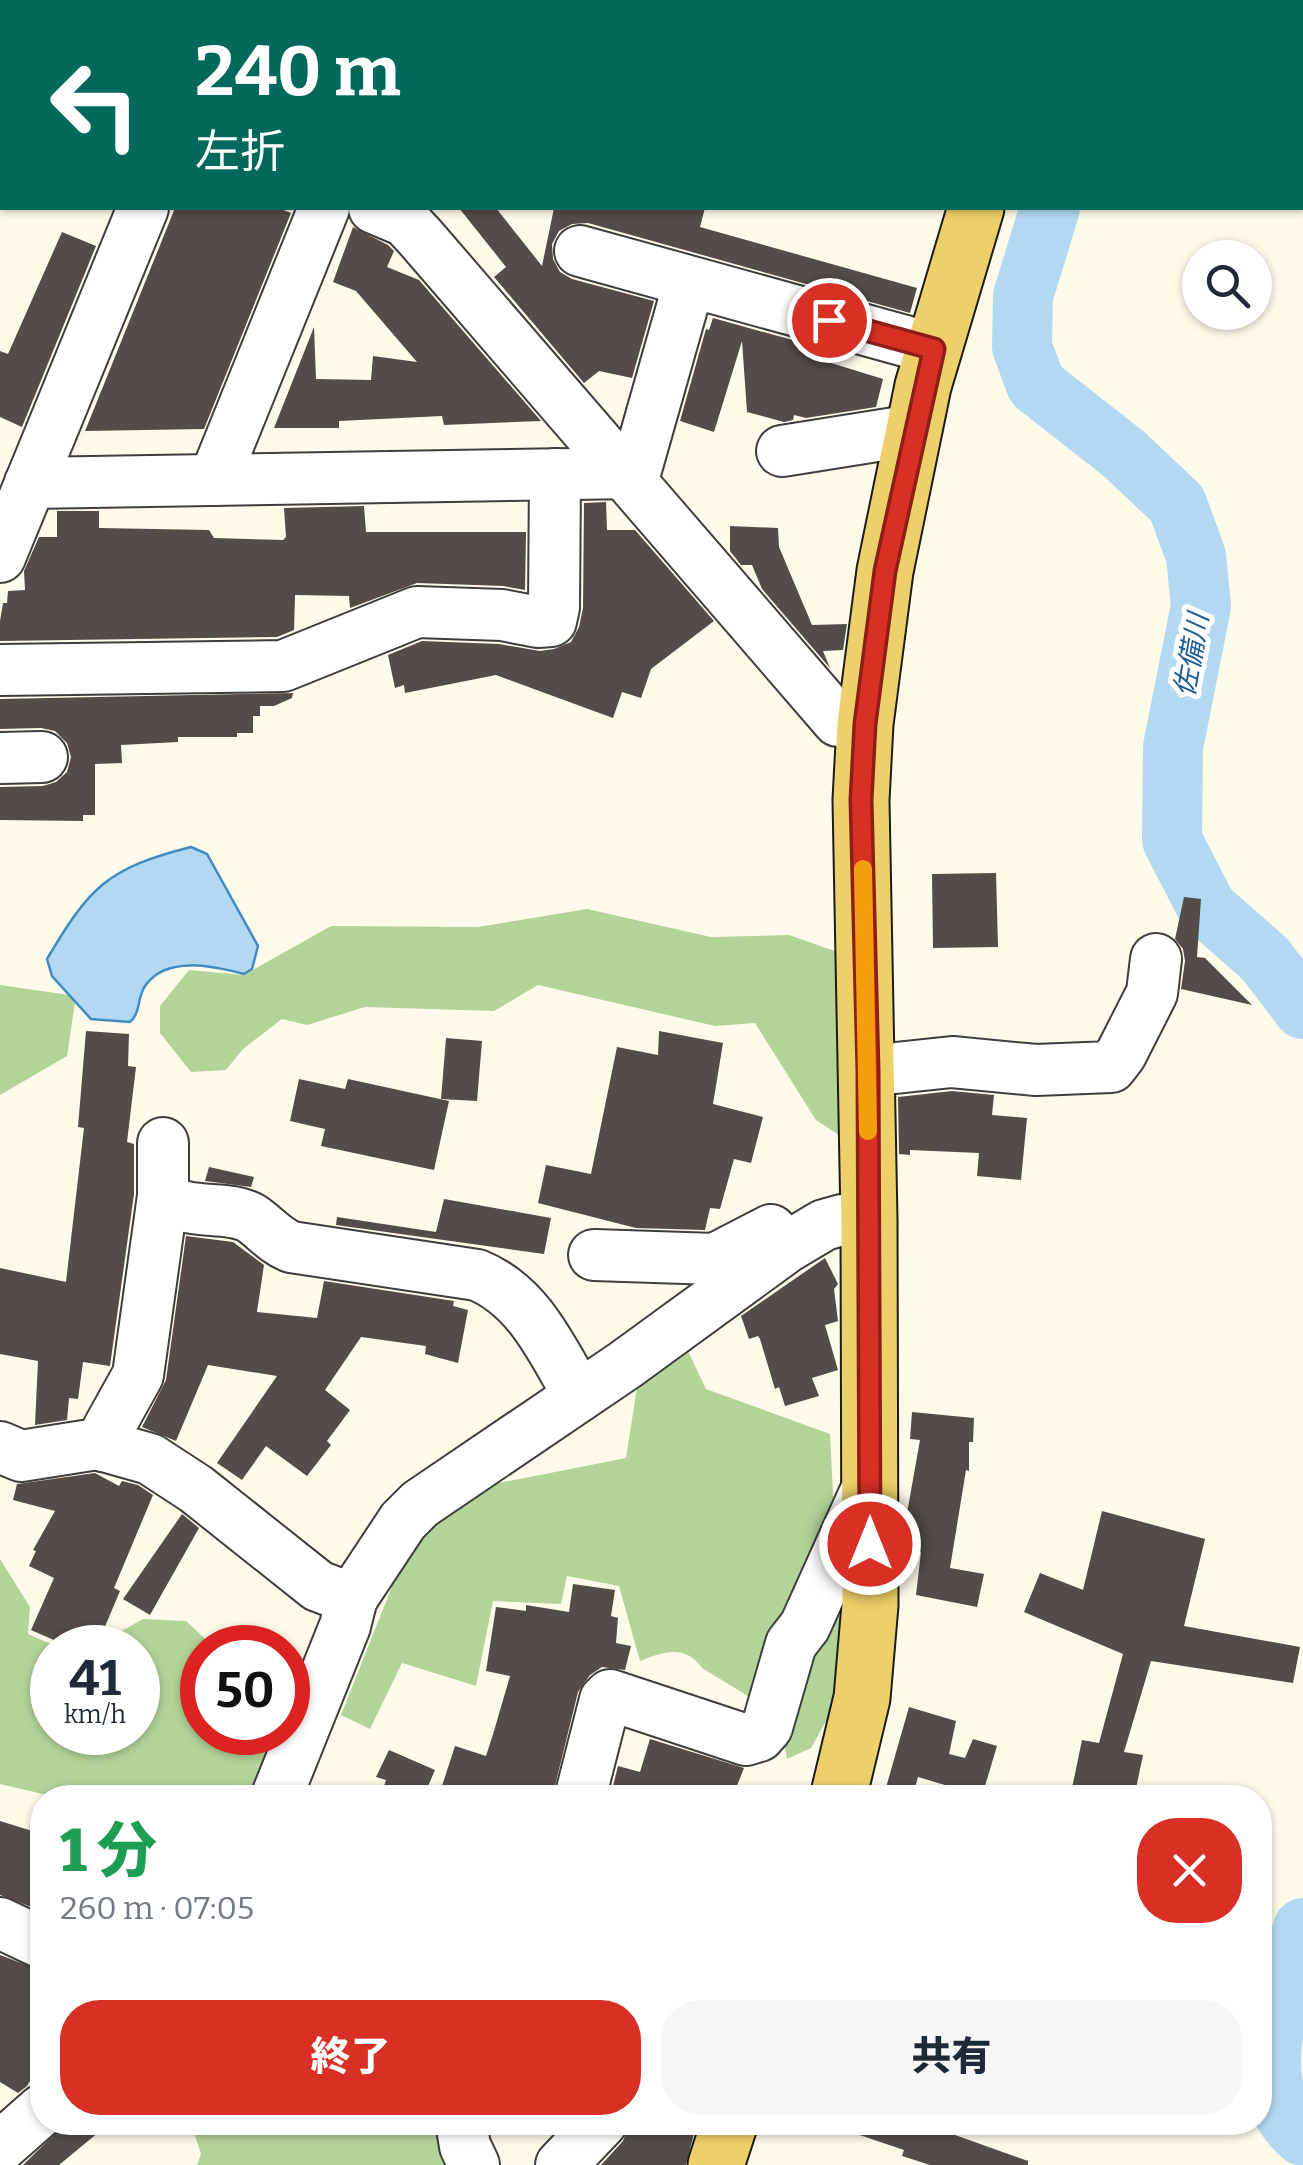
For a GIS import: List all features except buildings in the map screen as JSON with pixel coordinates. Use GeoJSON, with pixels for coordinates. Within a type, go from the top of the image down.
{"type":"FeatureCollection","features":[{"type":"Feature","properties":{"kind":"main road"},"geometry":{"type":"LineString","coordinates":[[841,1785],[862,1698],[867,1653],[869,1484],[856,1219],[868,1071],[861,800],[865,724],[885,571],[914,430],[975,210]]}},
{"type":"Feature","properties":{"kind":"main road"},"geometry":{"type":"LineString","coordinates":[[716,2165],[726,2135]]}},
{"type":"Feature","properties":{"kind":"street"},"geometry":{"type":"LineString","coordinates":[[0,557],[142,210]]}},
{"type":"Feature","properties":{"kind":"street"},"geometry":{"type":"LineString","coordinates":[[214,480],[323,210]]}},
{"type":"Feature","properties":{"kind":"street"},"geometry":{"type":"LineString","coordinates":[[379,210],[404,221],[420,237],[838,721],[865,724]]}},
{"type":"Feature","properties":{"kind":"street"},"geometry":{"type":"LineString","coordinates":[[580,250],[934,349]]}},
{"type":"Feature","properties":{"kind":"street"},"geometry":{"type":"LineString","coordinates":[[30,483],[636,473],[690,282]]}},
{"type":"Feature","properties":{"kind":"street"},"geometry":{"type":"LineString","coordinates":[[782,451],[914,430]]}},
{"type":"Feature","properties":{"kind":"street"},"geometry":{"type":"LineString","coordinates":[[0,670],[282,666],[417,612],[551,621],[556,474]]}},
{"type":"Feature","properties":{"kind":"street"},"geometry":{"type":"LineString","coordinates":[[868,1071],[952,1062],[1036,1070],[1111,1066],[1152,992],[1156,959]]}},
{"type":"Feature","properties":{"kind":"street"},"geometry":{"type":"LineString","coordinates":[[103,1446],[108,1429],[138,1375],[163,1196],[163,1144]]}},
{"type":"Feature","properties":{"kind":"street"},"geometry":{"type":"LineString","coordinates":[[163,1196],[190,1207],[249,1217],[274,1240],[291,1247],[477,1275],[495,1282],[518,1300],[532,1318],[579,1396]]}},
{"type":"Feature","properties":{"kind":"street"},"geometry":{"type":"LineString","coordinates":[[594,1256],[715,1259],[811,1207],[836,1203],[856,1219]]}},
{"type":"Feature","properties":{"kind":"street"},"geometry":{"type":"LineString","coordinates":[[281,1785],[345,1626],[352,1599],[403,1521],[420,1504],[787,1247],[824,1224],[856,1219]]}},
{"type":"Feature","properties":{"kind":"street"},"geometry":{"type":"LineString","coordinates":[[0,1448],[21,1456],[96,1444],[150,1459],[196,1489],[318,1586],[352,1599]]}},
{"type":"Feature","properties":{"kind":"street"},"geometry":{"type":"LineString","coordinates":[[583,1785],[605,1700],[610,1695],[730,1736],[746,1740],[759,1736],[767,1727],[791,1644],[804,1626],[869,1484]]}},
{"type":"Feature","properties":{"kind":"street"},"geometry":{"type":"LineString","coordinates":[[0,1923],[30,1937]]}},
{"type":"Feature","properties":{"kind":"street"},"geometry":{"type":"LineString","coordinates":[[463,2135],[474,2165]]}},
{"type":"Feature","properties":{"kind":"street"},"geometry":{"type":"LineString","coordinates":[[561,2165],[590,2135]]}},
{"type":"Feature","properties":{"kind":"green space"},"geometry":{"type":"Polygon","coordinates":[[[587,909],[711,937],[789,935],[843,954],[842,1137],[816,1120],[755,1023],[715,1026],[538,985],[494,1011],[365,1007],[307,1025],[282,1019],[243,1049],[226,1070],[191,1072],[160,1033],[160,1006],[189,970],[244,975],[331,926],[478,927],[587,909]]]}},
{"type":"Feature","properties":{"kind":"green space"},"geometry":{"type":"Polygon","coordinates":[[[0,985],[76,996],[67,1056],[0,1095],[0,985]]]}},
{"type":"Feature","properties":{"kind":"green space"},"geometry":{"type":"Polygon","coordinates":[[[688,1351],[706,1389],[830,1434],[843,1691],[811,1748],[787,1759],[779,1715],[689,1656],[674,1652],[640,1661],[619,1586],[567,1576],[561,1604],[493,1601],[476,1686],[402,1663],[370,1729],[341,1715],[397,1574],[438,1514],[489,1485],[626,1458],[639,1375],[688,1351]]]}},
{"type":"Feature","properties":{"kind":"green space"},"geometry":{"type":"Polygon","coordinates":[[[0,1559],[30,1607],[30,1755],[160,1755],[160,1625],[132,1625],[143,1619],[186,1621],[190,1625],[180,1625],[180,1755],[274,1755],[260,1785],[30,1785],[30,1791],[0,1784],[0,1559]]]}},
{"type":"Feature","properties":{"kind":"green space"},"geometry":{"type":"Polygon","coordinates":[[[195,2135],[438,2135],[455,2144],[465,2165],[197,2165],[201,2154],[195,2135]]]}},
{"type":"Feature","properties":{"kind":"water"},"geometry":{"type":"Polygon","coordinates":[[[191,847],[207,854],[258,946],[252,969],[244,974],[177,966],[154,976],[145,986],[130,1022],[91,1019],[52,976],[47,959],[76,914],[104,884],[140,863],[191,847]]]}},
{"type":"Feature","properties":{"kind":"waterway","name":"佐備川"},"geometry":{"type":"LineString","coordinates":[[1049,210],[1023,296],[1022,347],[1036,385],[1124,454],[1177,504],[1196,556],[1201,606],[1173,747],[1172,840],[1207,908],[1265,959],[1303,1009]]}},
{"type":"Feature","properties":{"kind":"waterway","name":"佐備川"},"geometry":{"type":"LineString","coordinates":[[1272,2050],[1279,2008],[1303,1928]]}},
{"type":"Feature","properties":{"kind":"waterway","name":"佐備川"},"geometry":{"type":"LineString","coordinates":[[1272,2073],[1284,2115],[1303,2136]]}},
{"type":"Feature","properties":{"kind":"slow traffic"},"geometry":{"type":"LineString","coordinates":[[863,869],[868,1131]]}},
{"type":"Feature","properties":{"kind":"route"},"geometry":{"type":"LineString","coordinates":[[829,320],[934,349],[885,571],[865,724],[861,800],[868,1071],[870,1544]]}}]}
